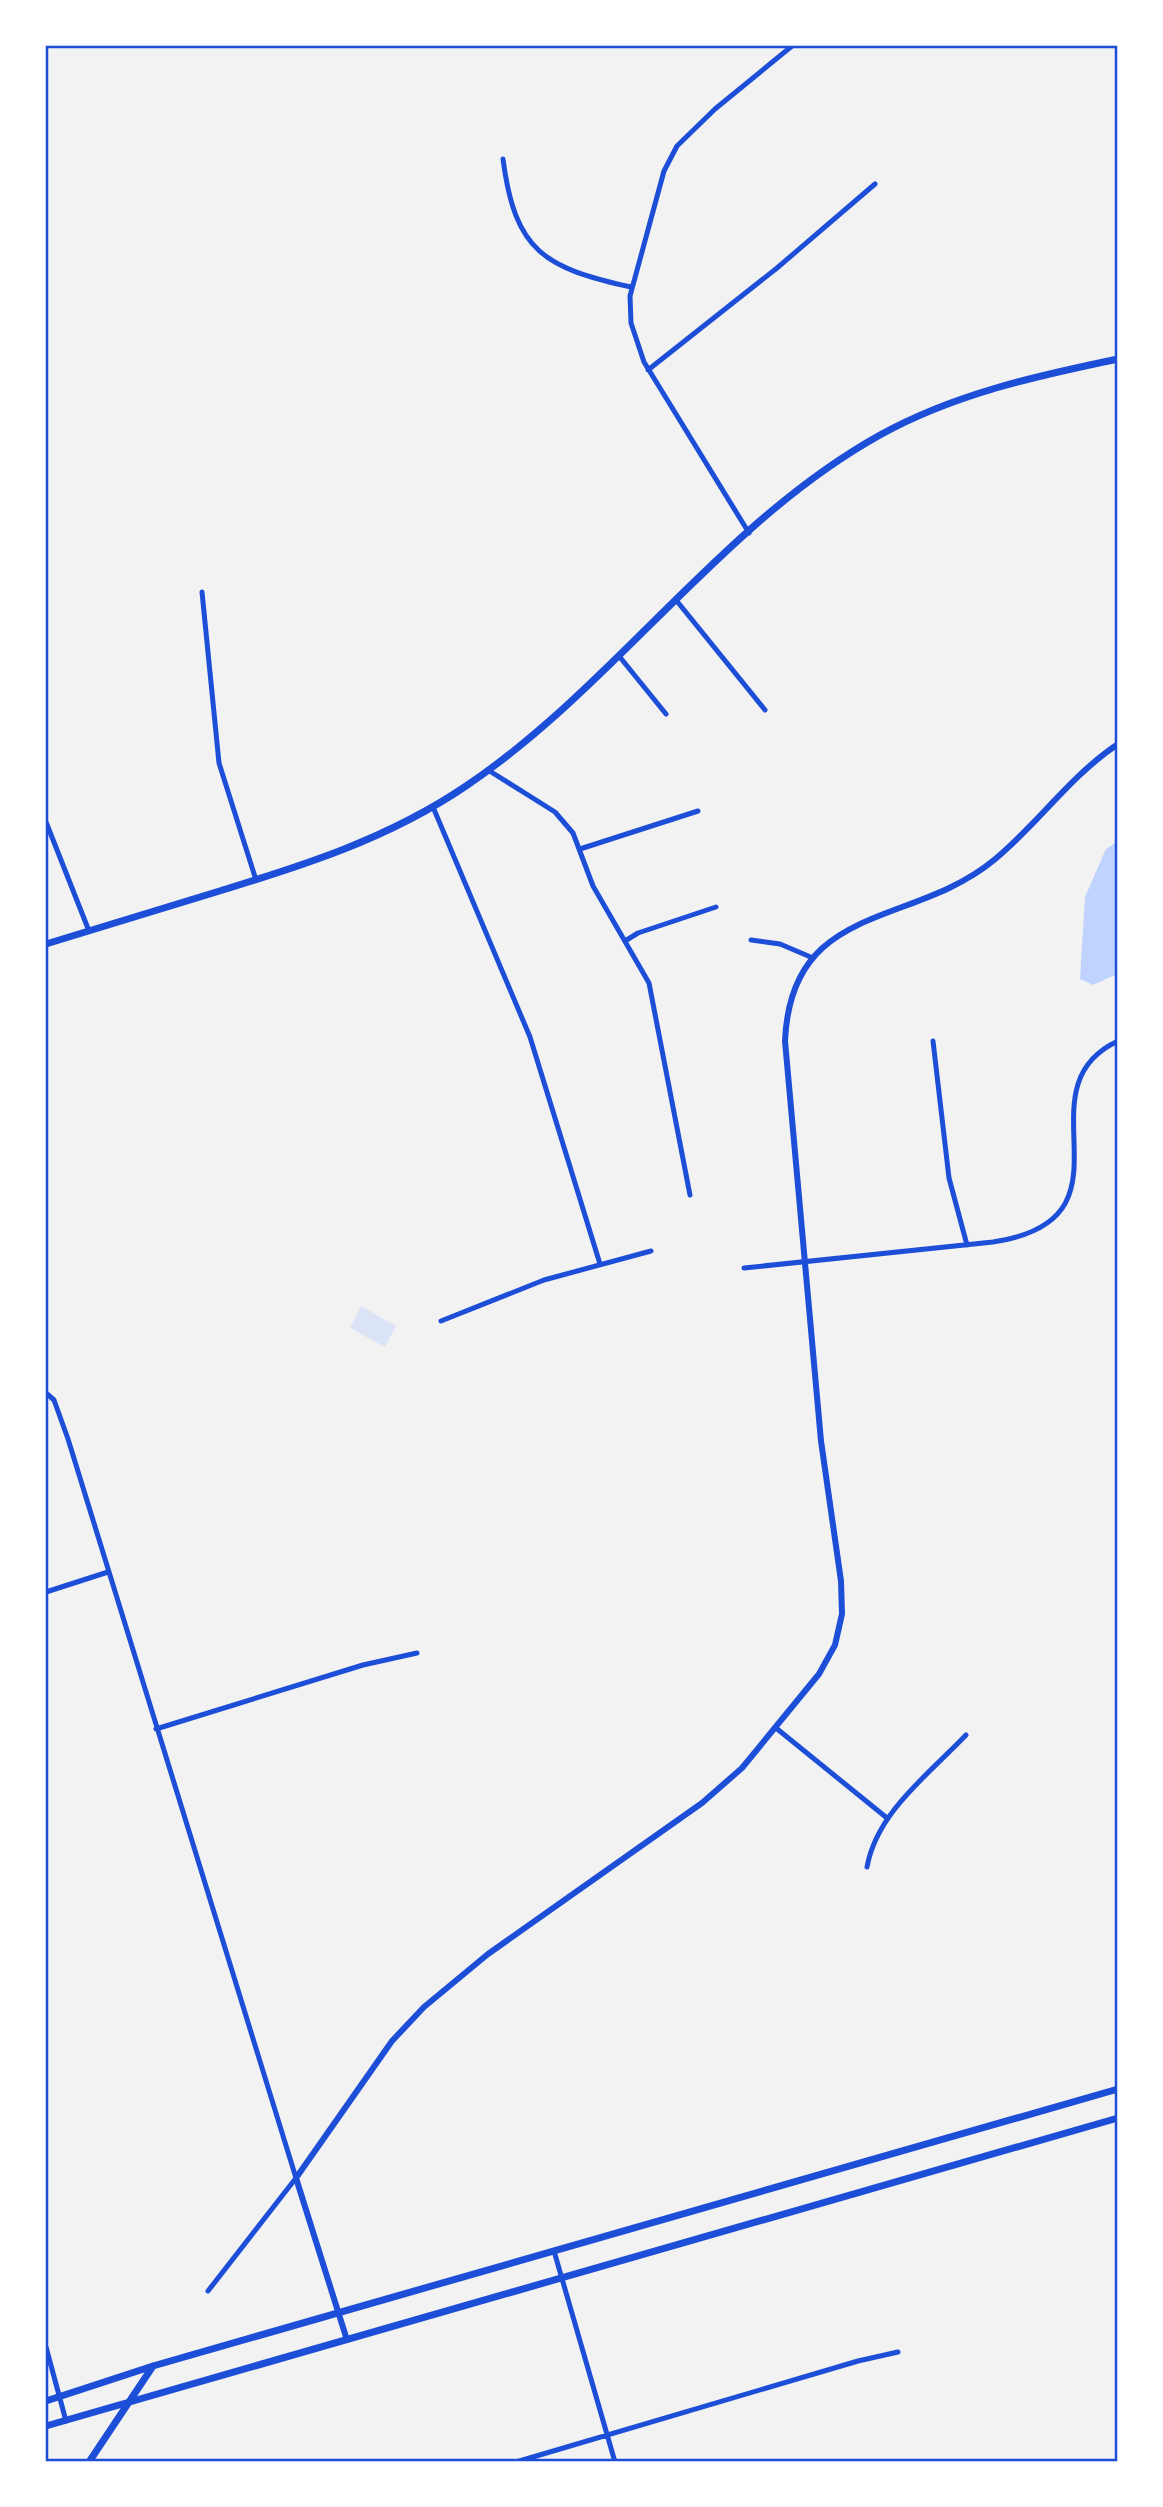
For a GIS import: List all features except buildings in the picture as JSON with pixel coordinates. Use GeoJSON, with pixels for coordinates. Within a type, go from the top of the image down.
{"type":"FeatureCollection","features":[{"type":"Feature","properties":{"kind":"main road"},"geometry":{"type":"LineString","coordinates":[[46,944],[256,880],[358,844],[433,807],[488,770],[619,656],[749,533],[840,460],[915,418],[1010,384],[1118,359]]}},
{"type":"Feature","properties":{"kind":"main road"},"geometry":{"type":"LineString","coordinates":[[46,2401],[153,2366],[1118,2089]]}},
{"type":"Feature","properties":{"kind":"main road"},"geometry":{"type":"LineString","coordinates":[[46,2426],[1118,2118]]}},
{"type":"Feature","properties":{"kind":"main road"},"geometry":{"type":"LineString","coordinates":[[89,2462],[153,2366]]}},
{"type":"Feature","properties":{"kind":"street"},"geometry":{"type":"LineString","coordinates":[[749,533],[649,370],[631,323],[631,287],[664,171],[677,146],[715,109],[792,46]]}},
{"type":"Feature","properties":{"kind":"street"},"geometry":{"type":"LineString","coordinates":[[503,159],[509,191],[523,231],[535,250],[563,267],[631,287]]}},
{"type":"Feature","properties":{"kind":"street"},"geometry":{"type":"LineString","coordinates":[[649,370],[797,251],[875,184]]}},
{"type":"Feature","properties":{"kind":"street"},"geometry":{"type":"LineString","coordinates":[[202,592],[219,763],[256,880]]}},
{"type":"Feature","properties":{"kind":"street"},"geometry":{"type":"LineString","coordinates":[[676,600],[765,710]]}},
{"type":"Feature","properties":{"kind":"street"},"geometry":{"type":"LineString","coordinates":[[619,656],[666,714]]}},
{"type":"Feature","properties":{"kind":"street"},"geometry":{"type":"LineString","coordinates":[[208,2291],[296,2178],[392,2041],[424,2007],[488,1954],[702,1803],[736,1774],[776,1728],[828,1660],[835,1646],[842,1614],[841,1581],[821,1441],[785,1041],[792,996],[822,947],[860,923],[936,895],[979,871],[1007,849],[1086,767],[1118,744]]}},
{"type":"Feature","properties":{"kind":"street"},"geometry":{"type":"LineString","coordinates":[[488,770],[555,812],[573,833],[593,886],[649,983],[690,1195]]}},
{"type":"Feature","properties":{"kind":"street"},"geometry":{"type":"LineString","coordinates":[[433,807],[530,1037],[600,1264]]}},
{"type":"Feature","properties":{"kind":"street"},"geometry":{"type":"LineString","coordinates":[[580,849],[698,811]]}},
{"type":"Feature","properties":{"kind":"street"},"geometry":{"type":"LineString","coordinates":[[46,822],[89,931]]}},
{"type":"Feature","properties":{"kind":"street"},"geometry":{"type":"LineString","coordinates":[[625,941],[638,933],[716,907]]}},
{"type":"Feature","properties":{"kind":"street"},"geometry":{"type":"LineString","coordinates":[[751,940],[780,944],[813,958]]}},
{"type":"Feature","properties":{"kind":"street"},"geometry":{"type":"LineString","coordinates":[[933,1041],[949,1178],[967,1245]]}},
{"type":"Feature","properties":{"kind":"street"},"geometry":{"type":"LineString","coordinates":[[744,1268],[967,1245],[1019,1237],[1042,1227],[1060,1210],[1074,1178],[1072,1105],[1077,1082],[1089,1061],[1118,1041]]}},
{"type":"Feature","properties":{"kind":"street"},"geometry":{"type":"LineString","coordinates":[[441,1321],[544,1280],[651,1251]]}},
{"type":"Feature","properties":{"kind":"street"},"geometry":{"type":"LineString","coordinates":[[46,1393],[54,1400],[68,1438],[347,2340]]}},
{"type":"Feature","properties":{"kind":"street"},"geometry":{"type":"LineString","coordinates":[[46,1592],[108,1572]]}},
{"type":"Feature","properties":{"kind":"street"},"geometry":{"type":"LineString","coordinates":[[156,1729],[363,1665],[417,1653]]}},
{"type":"Feature","properties":{"kind":"street"},"geometry":{"type":"LineString","coordinates":[[776,1728],[887,1818]]}},
{"type":"Feature","properties":{"kind":"street"},"geometry":{"type":"LineString","coordinates":[[867,1867],[870,1853],[887,1818],[966,1735]]}},
{"type":"Feature","properties":{"kind":"street"},"geometry":{"type":"LineString","coordinates":[[554,2251],[615,2462]]}},
{"type":"Feature","properties":{"kind":"street"},"geometry":{"type":"LineString","coordinates":[[46,2347],[66,2421]]}},
{"type":"Feature","properties":{"kind":"street"},"geometry":{"type":"LineString","coordinates":[[516,2462],[898,2352]]}},
{"type":"Feature","properties":{"kind":"shaded area"},"geometry":{"type":"Polygon","coordinates":[[[361,1306],[396,1326],[385,1347],[350,1328],[361,1306]]]}},
{"type":"Feature","properties":{"kind":"water"},"geometry":{"type":"Polygon","coordinates":[[[1117,842],[1117,974],[1093,985],[1080,979],[1085,897],[1106,849],[1117,842]]]}}]}
